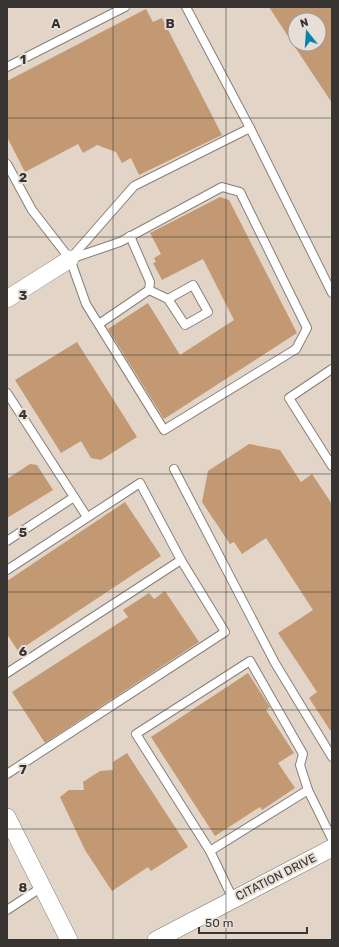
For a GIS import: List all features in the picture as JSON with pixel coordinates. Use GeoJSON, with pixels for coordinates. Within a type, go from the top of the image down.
{"type":"FeatureCollection","features":[{"type":"Feature","properties":{"kind":"street"},"geometry":{"type":"LineString","coordinates":[[7,299],[70,259]]}},
{"type":"Feature","properties":{"kind":"street"},"geometry":{"type":"LineString","coordinates":[[7,817],[69,940]]}},
{"type":"Feature","properties":{"kind":"street","name":"CITATION DRIVE"},"geometry":{"type":"LineString","coordinates":[[166,938],[233,899],[332,848]]}},
{"type":"Feature","properties":{"kind":"lane"},"geometry":{"type":"LineString","coordinates":[[7,67],[124,7]]}},
{"type":"Feature","properties":{"kind":"lane"},"geometry":{"type":"LineString","coordinates":[[186,7],[250,128],[332,293]]}},
{"type":"Feature","properties":{"kind":"lane"},"geometry":{"type":"LineString","coordinates":[[70,259],[134,186],[250,128]]}},
{"type":"Feature","properties":{"kind":"lane"},"geometry":{"type":"LineString","coordinates":[[7,164],[32,210],[70,259],[86,304],[164,430],[296,349],[307,328],[240,192],[222,187],[120,242],[70,259]]}},
{"type":"Feature","properties":{"kind":"lane"},"geometry":{"type":"LineString","coordinates":[[99,324],[149,290],[150,282],[130,236]]}},
{"type":"Feature","properties":{"kind":"lane"},"geometry":{"type":"LineString","coordinates":[[149,290],[168,299],[186,325],[208,312],[193,285],[168,299]]}},
{"type":"Feature","properties":{"kind":"lane"},"geometry":{"type":"LineString","coordinates":[[332,368],[289,398],[332,466]]}},
{"type":"Feature","properties":{"kind":"lane"},"geometry":{"type":"LineString","coordinates":[[7,393],[88,518]]}},
{"type":"Feature","properties":{"kind":"lane"},"geometry":{"type":"LineString","coordinates":[[174,469],[275,663],[332,757]]}},
{"type":"Feature","properties":{"kind":"lane"},"geometry":{"type":"LineString","coordinates":[[7,570],[140,483],[181,560],[225,632],[7,774]]}},
{"type":"Feature","properties":{"kind":"lane"},"geometry":{"type":"LineString","coordinates":[[7,541],[74,497]]}},
{"type":"Feature","properties":{"kind":"lane"},"geometry":{"type":"LineString","coordinates":[[7,673],[181,560]]}},
{"type":"Feature","properties":{"kind":"lane"},"geometry":{"type":"LineString","coordinates":[[233,899],[210,851],[136,734],[250,661],[303,754],[300,765],[308,790],[332,839]]}},
{"type":"Feature","properties":{"kind":"lane"},"geometry":{"type":"LineString","coordinates":[[210,851],[308,790]]}},
{"type":"Feature","properties":{"kind":"lane"},"geometry":{"type":"LineString","coordinates":[[7,910],[42,887]]}},
{"type":"Feature","properties":{"kind":"shaded area"},"geometry":{"type":"Polygon","coordinates":[[[7,7],[332,7],[332,940],[7,940],[7,7]]]}},
{"type":"Feature","properties":{"kind":"building"},"geometry":{"type":"Polygon","coordinates":[[[269,7],[332,7],[332,103],[299,52],[327,52],[327,12],[287,12],[287,34],[269,7]]]}},
{"type":"Feature","properties":{"kind":"building"},"geometry":{"type":"Polygon","coordinates":[[[146,9],[153,22],[162,18],[222,135],[139,175],[131,158],[122,163],[116,152],[97,145],[83,153],[78,144],[25,172],[7,137],[7,81],[146,9]]]}},
{"type":"Feature","properties":{"kind":"building"},"geometry":{"type":"Polygon","coordinates":[[[220,197],[229,200],[297,333],[164,419],[108,329],[148,303],[180,355],[234,320],[203,259],[162,280],[153,263],[156,262],[154,258],[161,254],[150,233],[220,197]]]}},
{"type":"Feature","properties":{"kind":"building"},"geometry":{"type":"Polygon","coordinates":[[[77,342],[137,437],[101,460],[91,458],[81,441],[61,453],[15,380],[77,342]]]}},
{"type":"Feature","properties":{"kind":"building"},"geometry":{"type":"Polygon","coordinates":[[[249,444],[280,450],[301,482],[312,474],[332,504],[332,733],[309,698],[317,692],[278,633],[313,610],[266,538],[242,554],[234,542],[230,544],[202,502],[208,471],[249,444]]]}},
{"type":"Feature","properties":{"kind":"building"},"geometry":{"type":"Polygon","coordinates":[[[30,464],[37,465],[53,490],[7,518],[7,479],[30,464]]]}},
{"type":"Feature","properties":{"kind":"building"},"geometry":{"type":"Polygon","coordinates":[[[125,502],[161,556],[18,651],[7,634],[7,581],[125,502]]]}},
{"type":"Feature","properties":{"kind":"building"},"geometry":{"type":"Polygon","coordinates":[[[165,591],[199,642],[45,743],[12,692],[128,617],[123,610],[149,593],[154,599],[165,591]]]}},
{"type":"Feature","properties":{"kind":"building"},"geometry":{"type":"Polygon","coordinates":[[[248,673],[270,707],[266,710],[294,753],[278,763],[295,788],[262,810],[260,807],[215,836],[151,737],[248,673]]]}},
{"type":"Feature","properties":{"kind":"building"},"geometry":{"type":"Polygon","coordinates":[[[127,753],[188,847],[151,871],[148,867],[112,891],[85,850],[60,797],[69,790],[84,790],[83,782],[100,771],[113,770],[113,762],[127,753]]]}}]}
